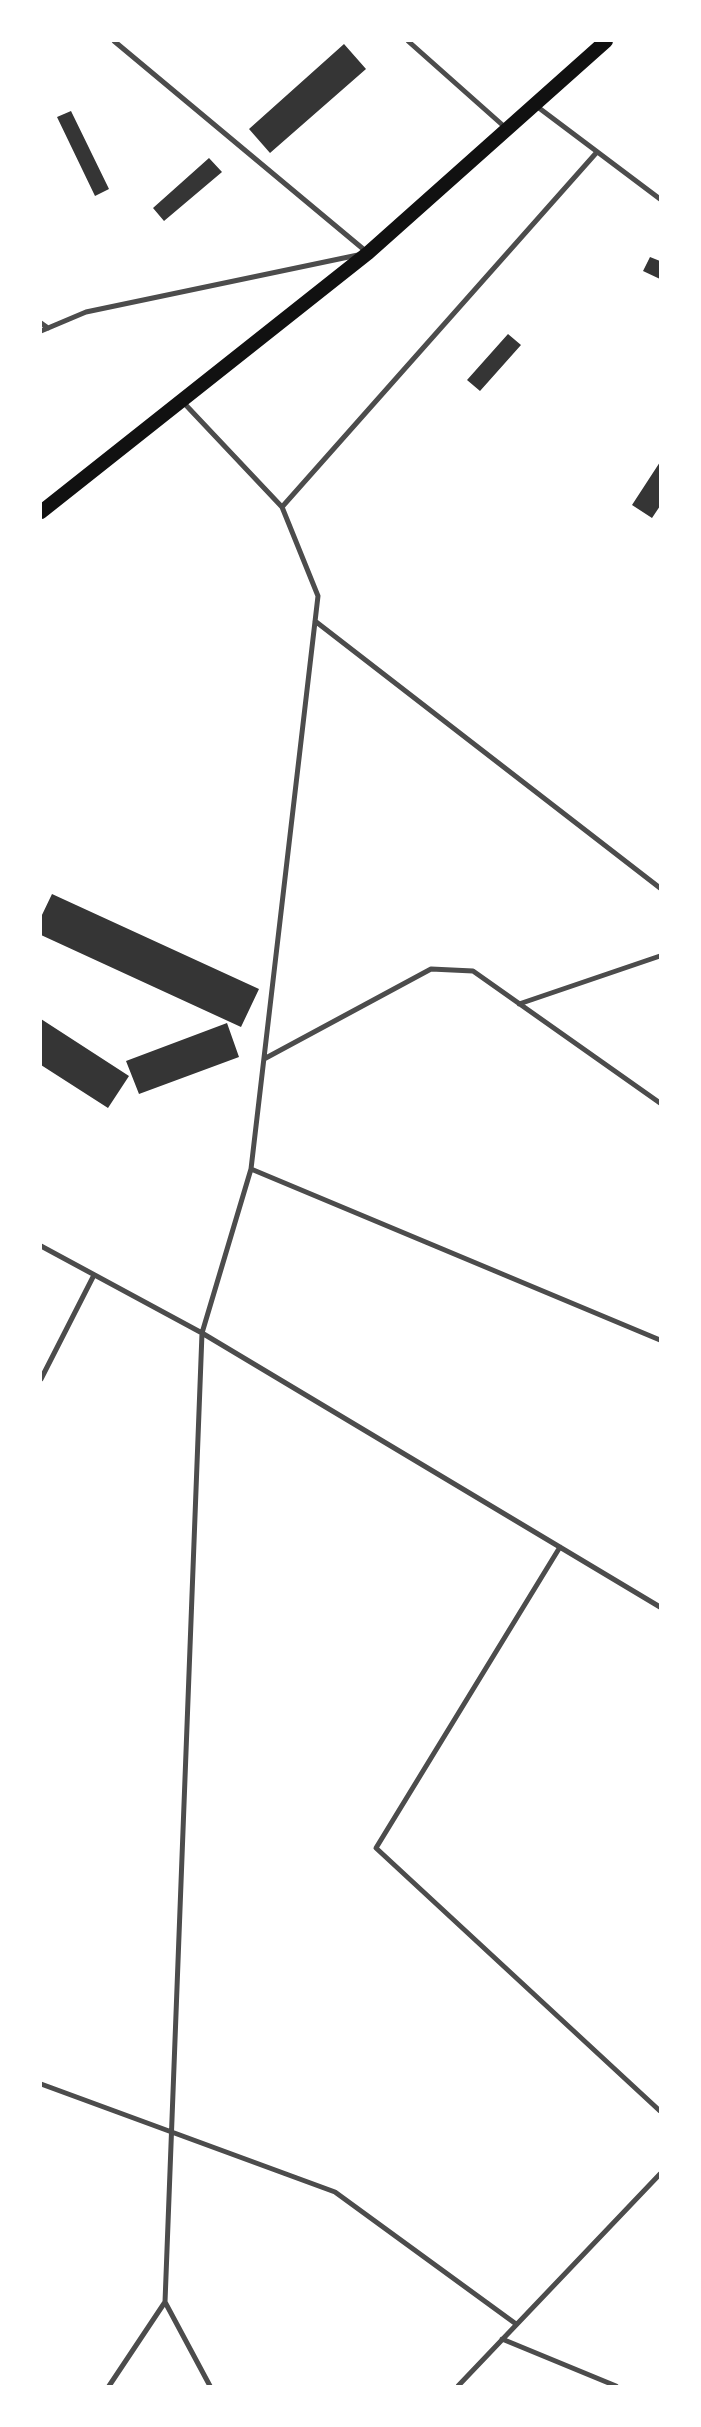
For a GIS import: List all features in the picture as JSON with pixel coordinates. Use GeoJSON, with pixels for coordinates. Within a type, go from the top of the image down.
{"type":"FeatureCollection","features":[{"type":"Feature","properties":{"kind":"highway"},"geometry":{"type":"LineString","coordinates":[[41,512],[368,253],[606,41]]}},
{"type":"Feature","properties":{"kind":"street"},"geometry":{"type":"LineString","coordinates":[[114,41],[368,253]]}},
{"type":"Feature","properties":{"kind":"street"},"geometry":{"type":"LineString","coordinates":[[408,41],[507,129]]}},
{"type":"Feature","properties":{"kind":"street"},"geometry":{"type":"LineString","coordinates":[[535,105],[660,199]]}},
{"type":"Feature","properties":{"kind":"street"},"geometry":{"type":"LineString","coordinates":[[282,507],[597,152]]}},
{"type":"Feature","properties":{"kind":"street"},"geometry":{"type":"LineString","coordinates":[[41,331],[86,312],[368,253]]}},
{"type":"Feature","properties":{"kind":"street"},"geometry":{"type":"LineString","coordinates":[[41,323],[48,328]]}},
{"type":"Feature","properties":{"kind":"street"},"geometry":{"type":"LineString","coordinates":[[182,401],[282,507],[318,596],[251,1169],[202,1333],[165,2302],[210,2386]]}},
{"type":"Feature","properties":{"kind":"street"},"geometry":{"type":"LineString","coordinates":[[315,621],[660,888]]}},
{"type":"Feature","properties":{"kind":"street"},"geometry":{"type":"LineString","coordinates":[[519,1004],[660,956]]}},
{"type":"Feature","properties":{"kind":"street"},"geometry":{"type":"LineString","coordinates":[[264,1059],[431,969],[473,972],[660,1103]]}},
{"type":"Feature","properties":{"kind":"street"},"geometry":{"type":"LineString","coordinates":[[251,1169],[660,1340]]}},
{"type":"Feature","properties":{"kind":"street"},"geometry":{"type":"LineString","coordinates":[[41,1246],[202,1333],[660,1607]]}},
{"type":"Feature","properties":{"kind":"street"},"geometry":{"type":"LineString","coordinates":[[41,1379],[94,1275]]}},
{"type":"Feature","properties":{"kind":"street"},"geometry":{"type":"LineString","coordinates":[[560,1547],[376,1848],[660,2111]]}},
{"type":"Feature","properties":{"kind":"street"},"geometry":{"type":"LineString","coordinates":[[41,2084],[336,2192],[516,2324]]}},
{"type":"Feature","properties":{"kind":"street"},"geometry":{"type":"LineString","coordinates":[[458,2386],[660,2174]]}},
{"type":"Feature","properties":{"kind":"street"},"geometry":{"type":"LineString","coordinates":[[109,2386],[165,2302]]}},
{"type":"Feature","properties":{"kind":"street"},"geometry":{"type":"LineString","coordinates":[[502,2339],[616,2386]]}},
{"type":"Feature","properties":{"kind":"building"},"geometry":{"type":"Polygon","coordinates":[[[344,44],[366,69],[270,153],[249,129],[344,44]]]}},
{"type":"Feature","properties":{"kind":"building"},"geometry":{"type":"Polygon","coordinates":[[[71,111],[109,189],[95,196],[57,117],[71,111]]]}},
{"type":"Feature","properties":{"kind":"building"},"geometry":{"type":"Polygon","coordinates":[[[209,158],[222,172],[164,221],[153,208],[209,158]]]}},
{"type":"Feature","properties":{"kind":"building"},"geometry":{"type":"Polygon","coordinates":[[[650,257],[660,261],[660,279],[643,271],[650,257]]]}},
{"type":"Feature","properties":{"kind":"building"},"geometry":{"type":"Polygon","coordinates":[[[508,334],[521,345],[480,391],[467,380],[508,334]]]}},
{"type":"Feature","properties":{"kind":"building"},"geometry":{"type":"Polygon","coordinates":[[[660,462],[660,506],[652,518],[632,505],[660,462]]]}},
{"type":"Feature","properties":{"kind":"building"},"geometry":{"type":"Polygon","coordinates":[[[52,894],[259,989],[241,1027],[41,935],[41,917],[52,894]]]}},
{"type":"Feature","properties":{"kind":"building"},"geometry":{"type":"Polygon","coordinates":[[[41,1019],[129,1076],[108,1108],[41,1065],[41,1019]]]}},
{"type":"Feature","properties":{"kind":"building"},"geometry":{"type":"Polygon","coordinates":[[[227,1023],[239,1057],[139,1094],[126,1061],[227,1023]]]}}]}
